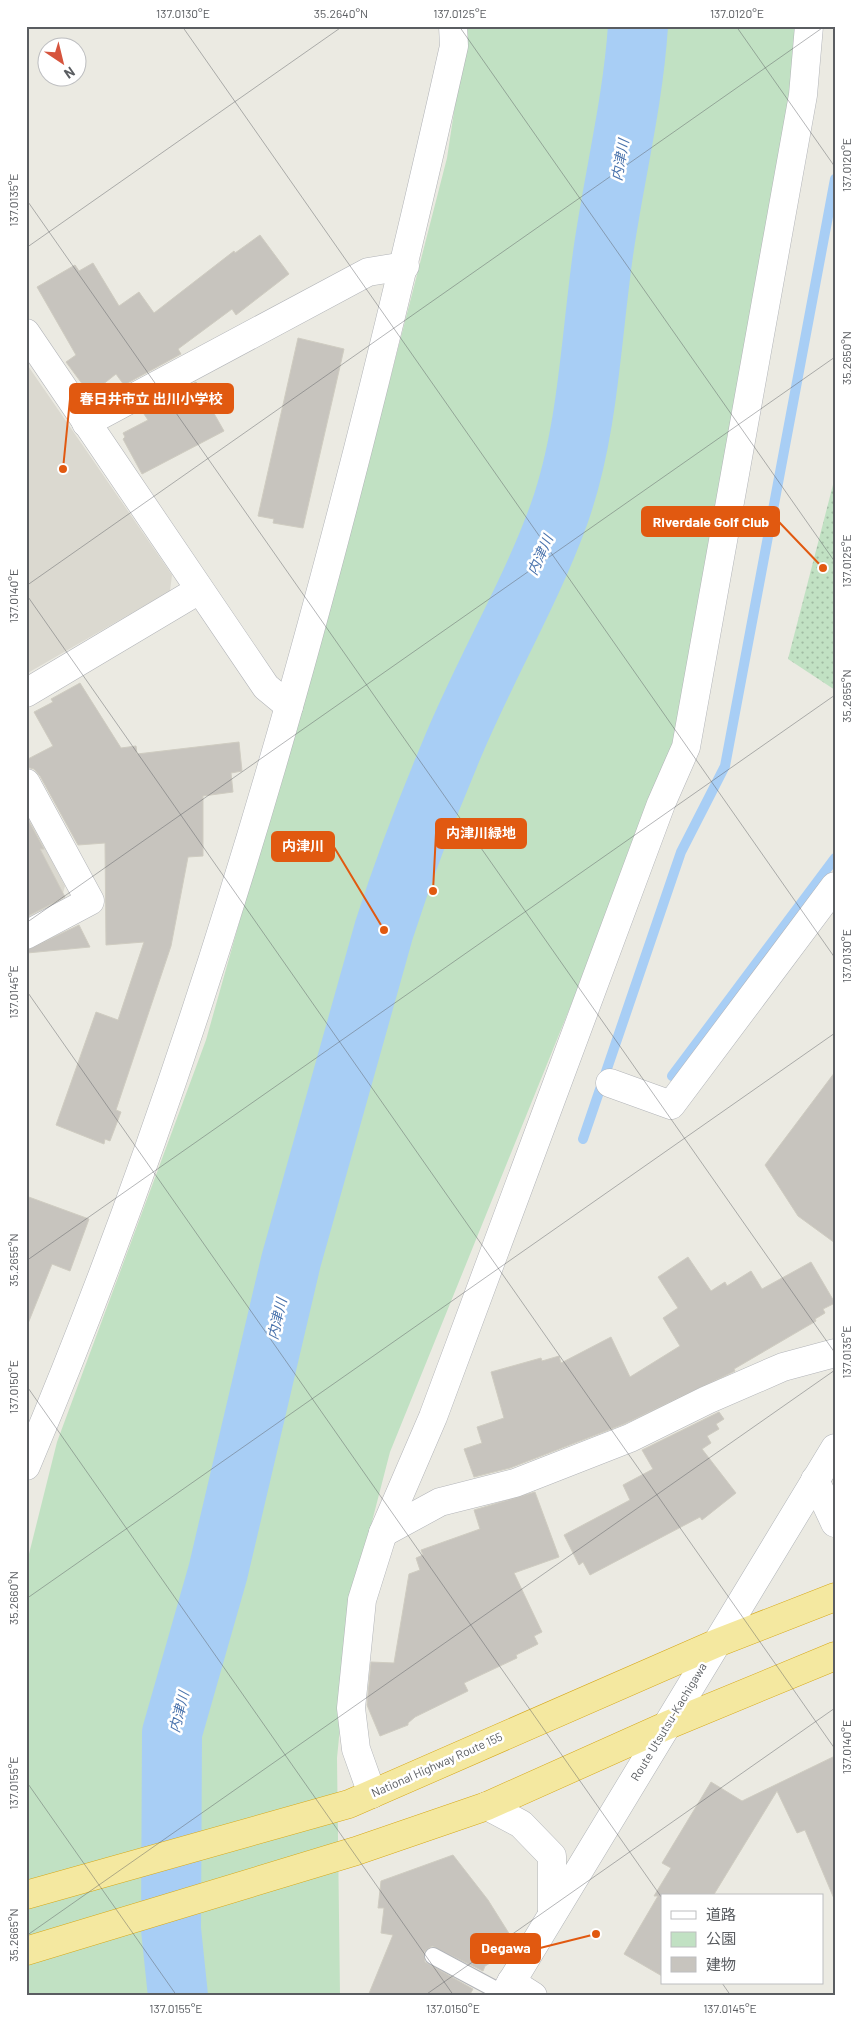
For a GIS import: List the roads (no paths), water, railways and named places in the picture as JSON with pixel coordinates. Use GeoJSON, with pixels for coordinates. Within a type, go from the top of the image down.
{"type":"FeatureCollection","features":[{"type":"Feature","properties":{"kind":"highway","name":"National Highway Route 155"},"geometry":{"type":"LineString","coordinates":[[26,1895],[360,1799],[717,1643],[835,1597]]}},
{"type":"Feature","properties":{"kind":"highway"},"geometry":{"type":"LineString","coordinates":[[26,1952],[356,1851],[487,1806],[668,1725],[835,1656]]}},
{"type":"Feature","properties":{"kind":"street"},"geometry":{"type":"LineString","coordinates":[[26,1466],[64,1376],[168,1097],[290,706],[405,266],[454,46],[453,26]]}},
{"type":"Feature","properties":{"kind":"street"},"geometry":{"type":"LineString","coordinates":[[360,1799],[351,1708],[362,1600],[383,1532],[433,1417],[657,814],[686,748],[803,95],[809,26]]}},
{"type":"Feature","properties":{"kind":"street"},"geometry":{"type":"LineString","coordinates":[[86,423],[368,272],[405,266]]}},
{"type":"Feature","properties":{"kind":"street"},"geometry":{"type":"LineString","coordinates":[[26,333],[266,687],[290,706]]}},
{"type":"Feature","properties":{"kind":"street"},"geometry":{"type":"LineString","coordinates":[[26,693],[199,590]]}},
{"type":"Feature","properties":{"kind":"street"},"geometry":{"type":"LineString","coordinates":[[26,783],[90,901],[26,935]]}},
{"type":"Feature","properties":{"kind":"street"},"geometry":{"type":"LineString","coordinates":[[610,1083],[671,1105],[835,886]]}},
{"type":"Feature","properties":{"kind":"street"},"geometry":{"type":"LineString","coordinates":[[383,1532],[440,1502],[515,1484],[630,1438],[707,1400],[783,1367],[835,1353]]}},
{"type":"Feature","properties":{"kind":"street","name":"Route Utsutsu-Kachigawa"},"geometry":{"type":"LineString","coordinates":[[513,1992],[552,1914],[835,1448]]}},
{"type":"Feature","properties":{"kind":"street"},"geometry":{"type":"LineString","coordinates":[[815,1480],[835,1523]]}},
{"type":"Feature","properties":{"kind":"street"},"geometry":{"type":"LineString","coordinates":[[487,1806],[521,1824],[552,1856],[552,1914]]}},
{"type":"Feature","properties":{"kind":"lane"},"geometry":{"type":"LineString","coordinates":[[433,1956],[513,1992]]}},
{"type":"Feature","properties":{"kind":"waterway","name":"内津川"},"geometry":{"type":"LineString","coordinates":[[178,1996],[171,1929],[172,1733],[218,1572],[291,1261],[384,930],[440,777],[462,725],[534,575],[559,514],[569,482],[583,416],[604,247],[628,109],[638,26]]}},
{"type":"Feature","properties":{"kind":"waterway"},"geometry":{"type":"LineString","coordinates":[[583,1139],[681,852],[725,766],[835,179]]}},
{"type":"Feature","properties":{"kind":"waterway"},"geometry":{"type":"LineString","coordinates":[[672,1076],[835,858]]}},
{"type":"Feature","properties":{"kind":"place","name":"春日井市立 出川小学校"},"geometry":{"type":"Point","coordinates":[63,469]}},
{"type":"Feature","properties":{"kind":"place","name":"Riverdale Golf Club"},"geometry":{"type":"Point","coordinates":[823,568]}},
{"type":"Feature","properties":{"kind":"place","name":"内津川緑地"},"geometry":{"type":"Point","coordinates":[433,891]}},
{"type":"Feature","properties":{"kind":"place","name":"内津川"},"geometry":{"type":"Point","coordinates":[384,930]}},
{"type":"Feature","properties":{"kind":"place","name":"Degawa"},"geometry":{"type":"Point","coordinates":[596,1934]}}]}
